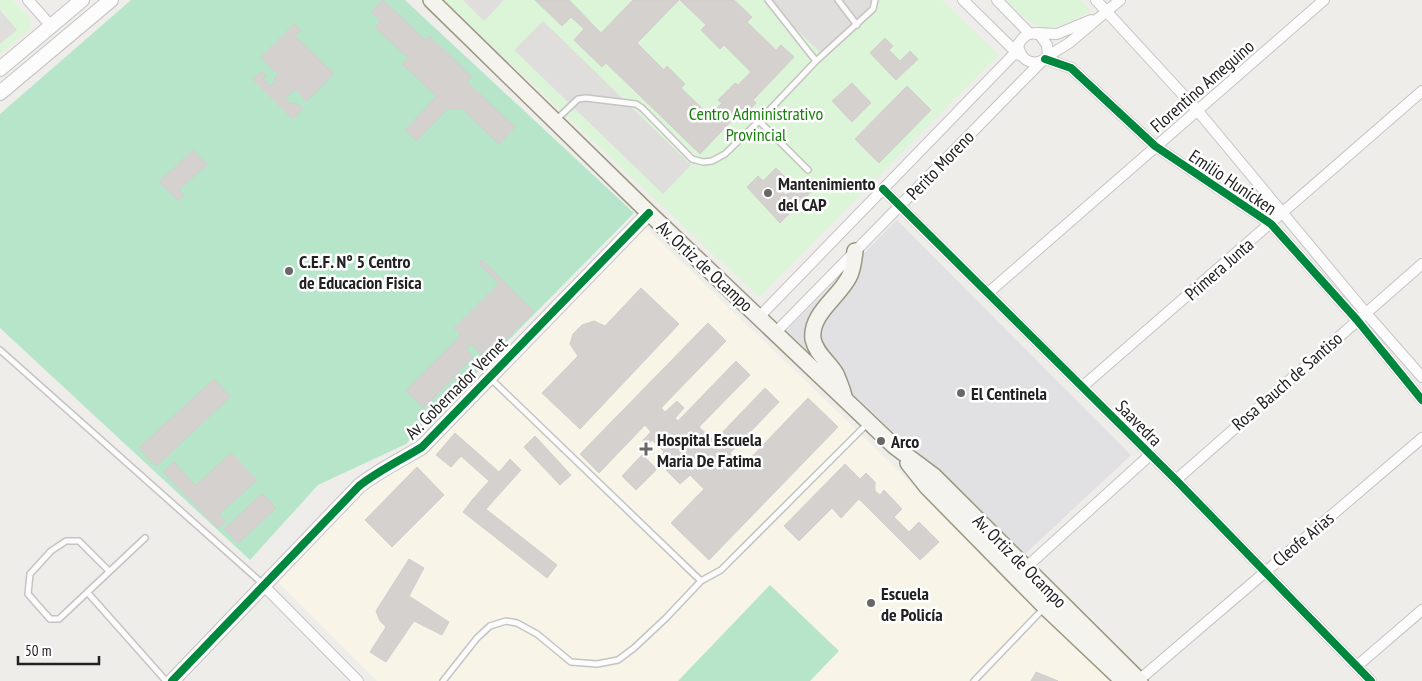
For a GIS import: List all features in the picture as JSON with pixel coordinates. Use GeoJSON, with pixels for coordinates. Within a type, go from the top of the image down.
{"type":"FeatureCollection","features":[{"type":"Feature","properties":{"kind":"main road","name":"Av. Ortiz de Ocampo"},"geometry":{"type":"LineString","coordinates":[[431,0],[649,213],[894,446],[927,487],[1140,680]]}},
{"type":"Feature","properties":{"kind":"main road"},"geometry":{"type":"LineString","coordinates":[[846,399],[835,373],[818,352],[813,340],[813,330],[818,318],[844,287],[851,275],[855,251]]}},
{"type":"Feature","properties":{"kind":"main road","name":"Av. Ortiz de Ocampo"},"geometry":{"type":"LineString","coordinates":[[1021,572],[1045,607],[1123,681]]}},
{"type":"Feature","properties":{"kind":"street"},"geometry":{"type":"LineString","coordinates":[[28,0],[51,26]]}},
{"type":"Feature","properties":{"kind":"street"},"geometry":{"type":"LineString","coordinates":[[0,69],[82,0]]}},
{"type":"Feature","properties":{"kind":"street"},"geometry":{"type":"LineString","coordinates":[[0,93],[111,0]]}},
{"type":"Feature","properties":{"kind":"street","name":"Emilio Hunicken"},"geometry":{"type":"LineString","coordinates":[[963,0],[1017,48],[1027,60],[1032,63],[1045,59],[1071,68],[1155,146],[1271,224],[1357,320],[1422,400]]}},
{"type":"Feature","properties":{"kind":"street"},"geometry":{"type":"LineString","coordinates":[[997,0],[1033,33],[1043,38],[1048,45],[1045,59]]}},
{"type":"Feature","properties":{"kind":"street","name":"Emilio Hunicken"},"geometry":{"type":"LineString","coordinates":[[1096,0],[1196,110],[1422,377]]}},
{"type":"Feature","properties":{"kind":"street","name":"Perito Moreno"},"geometry":{"type":"LineString","coordinates":[[776,332],[1045,59],[1069,44],[1120,0]]}},
{"type":"Feature","properties":{"kind":"street","name":"Florentino Ameguino"},"geometry":{"type":"LineString","coordinates":[[988,293],[1324,0]]}},
{"type":"Feature","properties":{"kind":"street","name":"Perito Moreno"},"geometry":{"type":"LineString","coordinates":[[1033,33],[1057,34],[1106,13]]}},
{"type":"Feature","properties":{"kind":"street"},"geometry":{"type":"LineString","coordinates":[[1017,48],[1022,37],[1033,33]]}},
{"type":"Feature","properties":{"kind":"street","name":"Perito Moreno"},"geometry":{"type":"LineString","coordinates":[[759,317],[884,189],[1017,48]]}},
{"type":"Feature","properties":{"kind":"street","name":"Primera Junta"},"geometry":{"type":"LineString","coordinates":[[1082,387],[1422,91]]}},
{"type":"Feature","properties":{"kind":"street","name":"Saavedra"},"geometry":{"type":"LineString","coordinates":[[884,189],[1176,480],[1371,681]]}},
{"type":"Feature","properties":{"kind":"street","name":"Av. Gobernador Vernet"},"geometry":{"type":"LineString","coordinates":[[172,681],[359,486],[376,473],[422,447],[649,213]]}},
{"type":"Feature","properties":{"kind":"street","name":"Rosa Bauch de Santiso"},"geometry":{"type":"LineString","coordinates":[[1176,480],[1422,264]]}},
{"type":"Feature","properties":{"kind":"street","name":"Cleofe Arias"},"geometry":{"type":"LineString","coordinates":[[1140,680],[1422,438]]}},
{"type":"Feature","properties":{"kind":"street"},"geometry":{"type":"LineString","coordinates":[[1021,572],[1150,455]]}},
{"type":"Feature","properties":{"kind":"street"},"geometry":{"type":"LineString","coordinates":[[264,586],[358,681]]}},
{"type":"Feature","properties":{"kind":"street"},"geometry":{"type":"LineString","coordinates":[[1356,666],[1422,610]]}},
{"type":"Feature","properties":{"kind":"lane"},"geometry":{"type":"LineString","coordinates":[[768,0],[816,61]]}},
{"type":"Feature","properties":{"kind":"lane"},"geometry":{"type":"LineString","coordinates":[[838,0],[857,24]]}},
{"type":"Feature","properties":{"kind":"lane"},"geometry":{"type":"LineString","coordinates":[[555,122],[578,99],[586,98],[636,104],[692,159],[702,162],[712,161],[725,154],[816,61],[873,9],[875,0]]}},
{"type":"Feature","properties":{"kind":"lane"},"geometry":{"type":"LineString","coordinates":[[759,121],[808,170]]}},
{"type":"Feature","properties":{"kind":"lane"},"geometry":{"type":"LineString","coordinates":[[0,350],[264,586]]}},
{"type":"Feature","properties":{"kind":"lane"},"geometry":{"type":"LineString","coordinates":[[489,377],[701,581]]}},
{"type":"Feature","properties":{"kind":"lane"},"geometry":{"type":"LineString","coordinates":[[443,681],[477,638],[490,626],[506,621],[517,623],[537,634],[571,662],[596,664],[618,660],[634,648],[666,618],[701,581],[721,570],[869,422]]}},
{"type":"Feature","properties":{"kind":"lane"},"geometry":{"type":"LineString","coordinates":[[110,571],[79,541],[66,541],[51,551],[30,574],[28,594],[50,619],[59,619],[88,593],[145,538]]}},
{"type":"Feature","properties":{"kind":"lane"},"geometry":{"type":"LineString","coordinates":[[88,593],[166,681]]}},
{"type":"Feature","properties":{"kind":"lane"},"geometry":{"type":"LineString","coordinates":[[974,681],[1045,607]]}},
{"type":"Feature","properties":{"kind":"shaded area"},"geometry":{"type":"Polygon","coordinates":[[[463,0],[504,0],[484,21],[463,0]]]}},
{"type":"Feature","properties":{"kind":"shaded area"},"geometry":{"type":"Polygon","coordinates":[[[766,0],[876,0],[823,55],[766,0]]]}},
{"type":"Feature","properties":{"kind":"shaded area"},"geometry":{"type":"Polygon","coordinates":[[[0,10],[17,30],[0,44],[0,10]]]}},
{"type":"Feature","properties":{"kind":"shaded area"},"geometry":{"type":"Polygon","coordinates":[[[543,21],[691,165],[663,194],[514,50],[543,21]]]}},
{"type":"Feature","properties":{"kind":"shaded area","name":"El Centinela"},"geometry":{"type":"Polygon","coordinates":[[[897,220],[1131,455],[1024,555],[786,331],[897,220]]]}},
{"type":"Feature","properties":{"kind":"shaded area","name":"Hospital Escuela Maria De Fatima"},"geometry":{"type":"Polygon","coordinates":[[[646,228],[867,440],[1110,681],[377,681],[277,581],[379,476],[424,457],[646,228]]]}},
{"type":"Feature","properties":{"kind":"green space"},"geometry":{"type":"Polygon","coordinates":[[[0,0],[13,0],[31,19],[30,29],[0,54],[0,0]]]}},
{"type":"Feature","properties":{"kind":"green space","name":"C.E.F. N° 5 Centro de Educacion Fisica"},"geometry":{"type":"Polygon","coordinates":[[[131,0],[405,0],[634,213],[406,444],[318,485],[250,560],[0,328],[0,114],[131,0]]]}},
{"type":"Feature","properties":{"kind":"green space","name":"Centro Administrativo Provincial"},"geometry":{"type":"Polygon","coordinates":[[[443,0],[942,0],[999,55],[759,297],[443,0]]]}},
{"type":"Feature","properties":{"kind":"green space"},"geometry":{"type":"Polygon","coordinates":[[[1004,0],[1081,0],[1091,11],[1063,24],[1044,28],[1027,20],[1004,0]]]}},
{"type":"Feature","properties":{"kind":"green space"},"geometry":{"type":"Polygon","coordinates":[[[770,585],[839,651],[810,681],[678,681],[770,585]]]}},
{"type":"Feature","properties":{"kind":"building"},"geometry":{"type":"Polygon","coordinates":[[[383,0],[425,40],[429,36],[472,77],[467,82],[515,127],[499,144],[462,109],[447,109],[416,141],[405,130],[437,96],[402,64],[408,58],[375,27],[381,21],[371,12],[383,0]]]}},
{"type":"Feature","properties":{"kind":"building"},"geometry":{"type":"Polygon","coordinates":[[[535,0],[569,0],[601,33],[633,0],[679,0],[637,43],[664,70],[667,66],[685,84],[681,88],[710,116],[722,103],[718,100],[735,83],[738,85],[751,72],[724,45],[720,49],[701,30],[706,25],[680,0],[734,0],[752,17],[747,22],[776,50],[781,45],[794,57],[753,100],[756,103],[742,118],[738,114],[700,154],[606,63],[602,67],[574,40],[584,29],[571,17],[562,26],[535,0]]]}},
{"type":"Feature","properties":{"kind":"building"},"geometry":{"type":"Polygon","coordinates":[[[294,24],[301,30],[295,36],[334,74],[307,101],[295,89],[285,99],[289,103],[297,104],[303,109],[293,119],[253,79],[262,71],[266,75],[263,79],[270,86],[277,80],[274,78],[278,74],[261,57],[294,24]]]}},
{"type":"Feature","properties":{"kind":"building"},"geometry":{"type":"Polygon","coordinates":[[[885,38],[893,46],[889,50],[900,61],[910,51],[918,59],[896,80],[870,53],[885,38]]]}},
{"type":"Feature","properties":{"kind":"building"},"geometry":{"type":"Polygon","coordinates":[[[852,83],[871,103],[852,122],[832,101],[852,83]]]}},
{"type":"Feature","properties":{"kind":"building"},"geometry":{"type":"Polygon","coordinates":[[[907,86],[931,110],[879,163],[855,139],[907,86]]]}},
{"type":"Feature","properties":{"kind":"building"},"geometry":{"type":"Polygon","coordinates":[[[193,150],[207,164],[179,190],[184,195],[178,201],[159,182],[193,150]]]}},
{"type":"Feature","properties":{"kind":"building","name":"Mantenimiento del CAP"},"geometry":{"type":"Polygon","coordinates":[[[776,168],[790,182],[781,191],[786,195],[801,180],[812,191],[780,223],[747,187],[758,176],[763,181],[776,168]]]}},
{"type":"Feature","properties":{"kind":"building"},"geometry":{"type":"Polygon","coordinates":[[[482,260],[534,311],[486,359],[471,344],[466,350],[473,357],[423,408],[406,391],[461,335],[454,328],[499,283],[479,264],[482,260]]]}},
{"type":"Feature","properties":{"kind":"building"},"geometry":{"type":"Polygon","coordinates":[[[641,288],[679,324],[580,429],[542,393],[578,356],[570,344],[573,334],[582,325],[594,321],[605,326],[641,288]]]}},
{"type":"Feature","properties":{"kind":"building"},"geometry":{"type":"Polygon","coordinates":[[[708,323],[726,341],[661,408],[665,412],[677,401],[684,408],[675,418],[678,421],[736,361],[750,375],[699,427],[714,441],[765,388],[779,402],[730,453],[743,466],[808,398],[838,427],[709,560],[671,523],[704,489],[690,475],[680,484],[656,460],[664,452],[652,440],[647,446],[642,441],[651,432],[645,425],[599,473],[580,454],[708,323]]]}},
{"type":"Feature","properties":{"kind":"building"},"geometry":{"type":"Polygon","coordinates":[[[214,379],[230,397],[156,466],[139,448],[214,379]]]}},
{"type":"Feature","properties":{"kind":"building"},"geometry":{"type":"Polygon","coordinates":[[[455,433],[499,472],[510,459],[521,470],[486,509],[473,499],[489,481],[461,456],[451,467],[436,455],[455,433]]]}},
{"type":"Feature","properties":{"kind":"building"},"geometry":{"type":"Polygon","coordinates":[[[535,436],[571,475],[560,485],[524,447],[535,436]]]}},
{"type":"Feature","properties":{"kind":"building"},"geometry":{"type":"Polygon","coordinates":[[[231,453],[257,480],[219,514],[226,521],[218,528],[163,472],[174,462],[195,486],[231,453]]]}},
{"type":"Feature","properties":{"kind":"building"},"geometry":{"type":"Polygon","coordinates":[[[642,455],[657,469],[636,490],[622,476],[642,455]]]}},
{"type":"Feature","properties":{"kind":"building"},"geometry":{"type":"Polygon","coordinates":[[[845,464],[860,479],[866,473],[875,482],[875,491],[880,495],[884,490],[902,509],[894,517],[909,532],[919,522],[939,542],[920,560],[859,499],[841,518],[832,508],[799,541],[784,526],[845,464]]]}},
{"type":"Feature","properties":{"kind":"building"},"geometry":{"type":"Polygon","coordinates":[[[417,467],[444,495],[392,547],[365,520],[417,467]]]}},
{"type":"Feature","properties":{"kind":"building"},"geometry":{"type":"Polygon","coordinates":[[[262,494],[276,508],[238,543],[224,529],[262,494]]]}},
{"type":"Feature","properties":{"kind":"building"},"geometry":{"type":"Polygon","coordinates":[[[473,499],[557,565],[547,578],[463,512],[473,499]]]}},
{"type":"Feature","properties":{"kind":"building"},"geometry":{"type":"Polygon","coordinates":[[[409,559],[424,568],[409,596],[449,622],[442,635],[414,621],[386,662],[370,652],[386,627],[380,621],[376,611],[409,559]]]}},
{"type":"Feature","properties":{"kind":"building"},"geometry":{"type":"Polygon","coordinates":[[[1036,672],[1058,681],[1031,681],[1036,672]]]}},
{"type":"Feature","properties":{"kind":"cycle path"},"geometry":{"type":"LineString","coordinates":[[1045,59],[1071,68],[1155,146],[1271,224],[1357,320],[1422,400]]}},
{"type":"Feature","properties":{"kind":"cycle path"},"geometry":{"type":"LineString","coordinates":[[883,189],[1176,480],[1371,681]]}},
{"type":"Feature","properties":{"kind":"cycle path"},"geometry":{"type":"LineString","coordinates":[[172,681],[359,486],[422,447],[649,213]]}},
{"type":"Feature","properties":{"kind":"place","name":"Mantenimiento del CAP"},"geometry":{"type":"Point","coordinates":[768,193]}},
{"type":"Feature","properties":{"kind":"place","name":"C.E.F. N° 5 Centro de Educacion Fisica"},"geometry":{"type":"Point","coordinates":[289,271]}},
{"type":"Feature","properties":{"kind":"place","name":"El Centinela"},"geometry":{"type":"Point","coordinates":[961,393]}},
{"type":"Feature","properties":{"kind":"place","name":"Arco"},"geometry":{"type":"Point","coordinates":[881,441]}},
{"type":"Feature","properties":{"kind":"place","name":"Hospital Escuela Maria De Fatima"},"geometry":{"type":"Point","coordinates":[646,449]}},
{"type":"Feature","properties":{"kind":"place","name":"Escuela de Policía"},"geometry":{"type":"Point","coordinates":[871,603]}}]}
